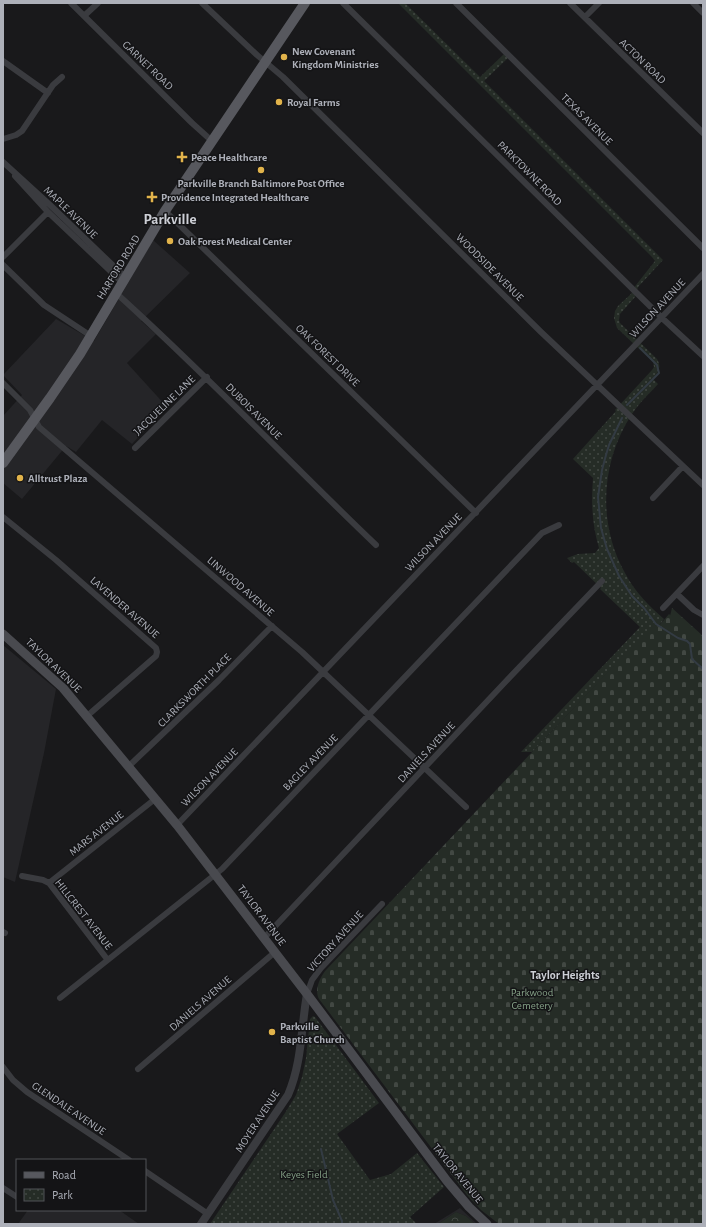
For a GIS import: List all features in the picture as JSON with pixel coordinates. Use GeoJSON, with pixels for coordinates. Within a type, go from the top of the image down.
{"type":"FeatureCollection","features":[{"type":"Feature","properties":{"kind":"main road","name":"HARFORD ROAD"},"geometry":{"type":"LineString","coordinates":[[3,462],[72,366],[165,211],[305,3]]}},
{"type":"Feature","properties":{"kind":"main road","name":"TAYLOR AVENUE"},"geometry":{"type":"LineString","coordinates":[[3,634],[52,678],[87,716],[129,766],[177,825],[275,952],[447,1181],[469,1207],[487,1224]]}},
{"type":"Feature","properties":{"kind":"street","name":"GARNET ROAD"},"geometry":{"type":"LineString","coordinates":[[70,3],[212,141]]}},
{"type":"Feature","properties":{"kind":"street"},"geometry":{"type":"LineString","coordinates":[[84,16],[98,3]]}},
{"type":"Feature","properties":{"kind":"street","name":"WOODSIDE AVENUE"},"geometry":{"type":"LineString","coordinates":[[202,3],[283,77],[597,386],[703,485]]}},
{"type":"Feature","properties":{"kind":"street","name":"PARKTOWNE ROAD"},"geometry":{"type":"LineString","coordinates":[[343,3],[662,318],[703,356]]}},
{"type":"Feature","properties":{"kind":"street","name":"TEXAS AVENUE"},"geometry":{"type":"LineString","coordinates":[[456,3],[703,248]]}},
{"type":"Feature","properties":{"kind":"street","name":"ACTON ROAD"},"geometry":{"type":"LineString","coordinates":[[570,3],[703,133]]}},
{"type":"Feature","properties":{"kind":"street"},"geometry":{"type":"LineString","coordinates":[[584,18],[599,3]]}},
{"type":"Feature","properties":{"kind":"street"},"geometry":{"type":"LineString","coordinates":[[693,3],[703,12]]}},
{"type":"Feature","properties":{"kind":"street"},"geometry":{"type":"LineString","coordinates":[[3,61],[48,93]]}},
{"type":"Feature","properties":{"kind":"street"},"geometry":{"type":"LineString","coordinates":[[3,139],[16,135],[22,131],[53,85],[62,77]]}},
{"type":"Feature","properties":{"kind":"street","name":"MAPLE AVENUE"},"geometry":{"type":"LineString","coordinates":[[4,164],[124,280]]}},
{"type":"Feature","properties":{"kind":"street"},"geometry":{"type":"LineString","coordinates":[[41,200],[48,212],[124,280]]}},
{"type":"Feature","properties":{"kind":"street","name":"OAK FOREST DRIVE"},"geometry":{"type":"LineString","coordinates":[[165,211],[476,513]]}},
{"type":"Feature","properties":{"kind":"street"},"geometry":{"type":"LineString","coordinates":[[3,257],[48,212]]}},
{"type":"Feature","properties":{"kind":"street"},"geometry":{"type":"LineString","coordinates":[[3,265],[44,306],[91,336]]}},
{"type":"Feature","properties":{"kind":"street","name":"WILSON AVENUE"},"geometry":{"type":"LineString","coordinates":[[177,825],[703,274]]}},
{"type":"Feature","properties":{"kind":"street","name":"DUBOIS AVENUE"},"geometry":{"type":"LineString","coordinates":[[116,293],[207,377],[376,545]]}},
{"type":"Feature","properties":{"kind":"street","name":"JACQUELINE LANE"},"geometry":{"type":"LineString","coordinates":[[135,448],[207,377]]}},
{"type":"Feature","properties":{"kind":"street","name":"LINWOOD AVENUE"},"geometry":{"type":"LineString","coordinates":[[3,383],[30,410],[39,427],[323,671],[466,807]]}},
{"type":"Feature","properties":{"kind":"street"},"geometry":{"type":"LineString","coordinates":[[653,498],[683,466]]}},
{"type":"Feature","properties":{"kind":"street","name":"LAVENDER AVENUE"},"geometry":{"type":"LineString","coordinates":[[3,517],[56,560],[156,648],[156,656],[87,716]]}},
{"type":"Feature","properties":{"kind":"street","name":"BAGLEY AVENUE"},"geometry":{"type":"LineString","coordinates":[[60,998],[107,959],[222,869],[542,532],[559,525]]}},
{"type":"Feature","properties":{"kind":"street"},"geometry":{"type":"LineString","coordinates":[[663,608],[703,566]]}},
{"type":"Feature","properties":{"kind":"street","name":"DANIELS AVENUE"},"geometry":{"type":"LineString","coordinates":[[264,938],[602,581]]}},
{"type":"Feature","properties":{"kind":"street"},"geometry":{"type":"LineString","coordinates":[[677,594],[694,610],[703,615]]}},
{"type":"Feature","properties":{"kind":"street","name":"CLARKSWORTH PLACE"},"geometry":{"type":"LineString","coordinates":[[129,766],[220,680],[272,626]]}},
{"type":"Feature","properties":{"kind":"street","name":"MARS AVENUE"},"geometry":{"type":"LineString","coordinates":[[49,883],[155,799]]}},
{"type":"Feature","properties":{"kind":"street","name":"HILLCREST AVENUE"},"geometry":{"type":"LineString","coordinates":[[22,876],[43,880],[49,883],[107,959]]}},
{"type":"Feature","properties":{"kind":"street","name":"VICTORY AVENUE"},"geometry":{"type":"LineString","coordinates":[[307,994],[312,980],[321,968],[382,904]]}},
{"type":"Feature","properties":{"kind":"street","name":"DANIELS AVENUE"},"geometry":{"type":"LineString","coordinates":[[138,1069],[275,952]]}},
{"type":"Feature","properties":{"kind":"street","name":"MOYER AVENUE"},"geometry":{"type":"LineString","coordinates":[[201,1224],[288,1095],[298,1063],[307,994]]}},
{"type":"Feature","properties":{"kind":"street","name":"GLENDALE AVENUE"},"geometry":{"type":"LineString","coordinates":[[3,1067],[13,1080],[27,1092],[128,1159]]}},
{"type":"Feature","properties":{"kind":"street"},"geometry":{"type":"LineString","coordinates":[[146,1172],[208,1214]]}},
{"type":"Feature","properties":{"kind":"street"},"geometry":{"type":"LineString","coordinates":[[3,1188],[16,1196]]}},
{"type":"Feature","properties":{"kind":"shaded area"},"geometry":{"type":"Polygon","coordinates":[[[153,240],[190,273],[141,321],[156,334],[127,363],[167,407],[132,444],[102,420],[76,452],[66,446],[22,499],[3,483],[3,416],[22,395],[3,375],[56,319],[94,341],[153,240]]]}},
{"type":"Feature","properties":{"kind":"shaded area"},"geometry":{"type":"Polygon","coordinates":[[[3,645],[56,689],[44,753],[15,882],[3,877],[3,645]]]}},
{"type":"Feature","properties":{"kind":"shaded area"},"geometry":{"type":"Polygon","coordinates":[[[460,1208],[477,1224],[466,1216],[456,1212],[438,1224],[434,1224],[460,1208]]]}},
{"type":"Feature","properties":{"kind":"shaded area"},"geometry":{"type":"Polygon","coordinates":[[[27,1211],[120,1211],[139,1224],[18,1224],[27,1211]]]}},
{"type":"Feature","properties":{"kind":"green space"},"geometry":{"type":"Polygon","coordinates":[[[398,3],[405,3],[480,77],[504,54],[508,58],[484,81],[663,260],[638,287],[635,297],[620,314],[620,323],[657,359],[659,365],[658,372],[653,379],[658,384],[632,414],[622,432],[614,452],[606,492],[610,534],[616,554],[633,586],[648,604],[664,619],[658,627],[654,624],[532,752],[521,752],[640,627],[574,562],[572,563],[567,558],[578,554],[595,553],[599,548],[593,513],[593,478],[573,459],[654,367],[653,362],[617,328],[614,318],[615,311],[618,306],[631,294],[636,285],[655,261],[398,3]]]}},
{"type":"Feature","properties":{"kind":"green space"},"geometry":{"type":"Polygon","coordinates":[[[672,608],[703,636],[703,688],[664,641],[672,608]]]}},
{"type":"Feature","properties":{"kind":"green space","name":"Parkwood Cemetery"},"geometry":{"type":"Polygon","coordinates":[[[669,614],[703,646],[703,1224],[499,1224],[481,1210],[467,1195],[319,999],[317,992],[318,984],[326,970],[654,623],[658,627],[669,614]]]}},
{"type":"Feature","properties":{"kind":"green space","name":"Keyes Field"},"geometry":{"type":"Polygon","coordinates":[[[313,1016],[379,1103],[337,1134],[370,1180],[391,1174],[417,1153],[444,1187],[410,1217],[417,1224],[210,1224],[296,1095],[306,1058],[310,1019],[313,1016]]]}},
{"type":"Feature","properties":{"kind":"green space"},"geometry":{"type":"Polygon","coordinates":[[[456,1212],[466,1216],[475,1224],[438,1224],[456,1212]]]}},
{"type":"Feature","properties":{"kind":"waterway"},"geometry":{"type":"LineString","coordinates":[[627,405],[659,373],[657,365],[640,348]]}},
{"type":"Feature","properties":{"kind":"waterway"},"geometry":{"type":"LineString","coordinates":[[622,418],[609,445],[602,470],[598,497],[601,528],[607,549],[619,576],[632,596],[644,608],[656,624],[690,644],[692,659],[703,669]]}},
{"type":"Feature","properties":{"kind":"waterway"},"geometry":{"type":"LineString","coordinates":[[321,1149],[333,1200],[342,1224]]}},
{"type":"Feature","properties":{"kind":"place","name":"New Covenant Kingdom Ministries"},"geometry":{"type":"Point","coordinates":[284,57]}},
{"type":"Feature","properties":{"kind":"place","name":"Royal Farms"},"geometry":{"type":"Point","coordinates":[279,102]}},
{"type":"Feature","properties":{"kind":"place","name":"Peace Healthcare"},"geometry":{"type":"Point","coordinates":[182,157]}},
{"type":"Feature","properties":{"kind":"place","name":"Parkville Branch Baltimore Post Office"},"geometry":{"type":"Point","coordinates":[261,170]}},
{"type":"Feature","properties":{"kind":"place","name":"Providence Integrated Healthcare"},"geometry":{"type":"Point","coordinates":[152,197]}},
{"type":"Feature","properties":{"kind":"place","name":"Oak Forest Medical Center"},"geometry":{"type":"Point","coordinates":[170,241]}},
{"type":"Feature","properties":{"kind":"place","name":"Alltrust Plaza"},"geometry":{"type":"Point","coordinates":[20,478]}},
{"type":"Feature","properties":{"kind":"place","name":"Parkville Baptist Church"},"geometry":{"type":"Point","coordinates":[272,1032]}},
{"type":"Feature","properties":{"kind":"district","name":"Parkville"},"geometry":{"type":"Point","coordinates":[170,219]}},
{"type":"Feature","properties":{"kind":"district","name":"Taylor Heights"},"geometry":{"type":"Point","coordinates":[565,975]}}]}
